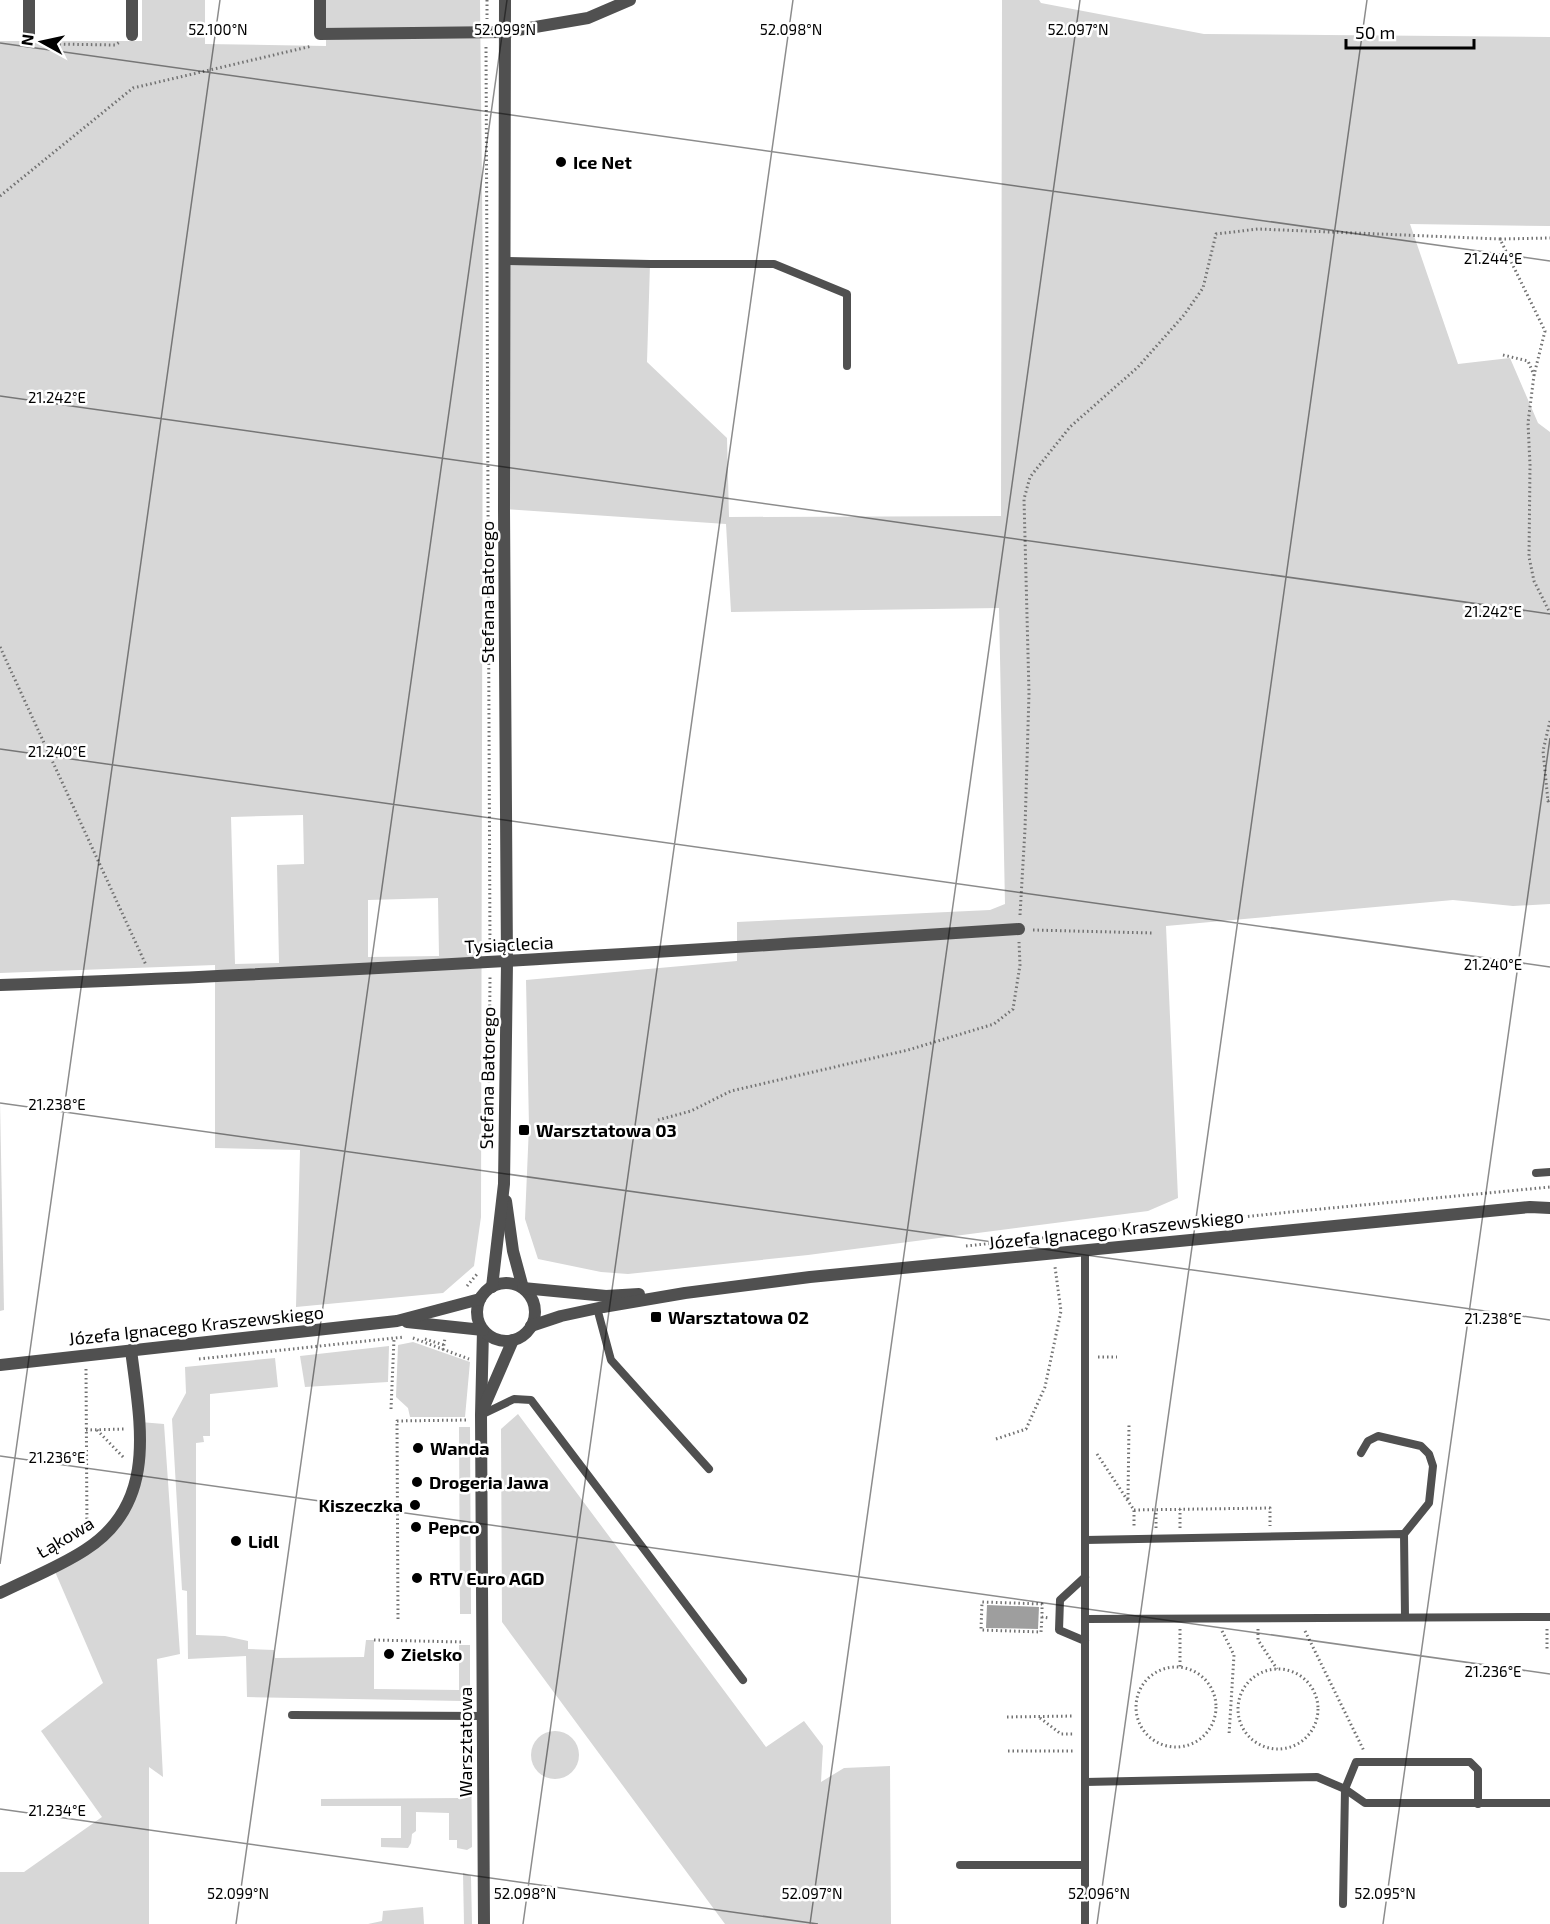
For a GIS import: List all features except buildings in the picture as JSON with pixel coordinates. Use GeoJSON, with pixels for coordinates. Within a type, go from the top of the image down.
{"type":"FeatureCollection","features":[{"type":"Feature","properties":{"kind":"street"},"geometry":{"type":"LineString","coordinates":[[29,0],[29,35]]}},
{"type":"Feature","properties":{"kind":"street"},"geometry":{"type":"LineString","coordinates":[[132,0],[132,35]]}},
{"type":"Feature","properties":{"kind":"street"},"geometry":{"type":"LineString","coordinates":[[320,0],[320,34],[506,32],[588,18],[630,0]]}},
{"type":"Feature","properties":{"kind":"street","name":"Stefana Batorego"},"geometry":{"type":"LineString","coordinates":[[492,1287],[504,1184],[507,962],[505,0]]}},
{"type":"Feature","properties":{"kind":"street","name":"Tysiąclecia"},"geometry":{"type":"LineString","coordinates":[[0,985],[152,980],[490,963],[1019,929]]}},
{"type":"Feature","properties":{"kind":"street","name":"Stefana Batorego"},"geometry":{"type":"LineString","coordinates":[[504,1184],[513,1251],[523,1288]]}},
{"type":"Feature","properties":{"kind":"street","name":"Józefa Ignacego Kraszewskiego"},"geometry":{"type":"LineString","coordinates":[[531,1326],[597,1308],[685,1293],[810,1278],[1518,1208],[1550,1208]]}},
{"type":"Feature","properties":{"kind":"street"},"geometry":{"type":"LineString","coordinates":[[507,1283],[523,1288],[529,1294],[535,1310],[531,1326],[520,1337],[513,1340],[497,1340],[483,1330],[477,1315],[480,1299],[492,1287],[507,1283]]}},
{"type":"Feature","properties":{"kind":"street","name":"Józefa Ignacego Kraszewskiego"},"geometry":{"type":"LineString","coordinates":[[523,1288],[606,1296],[685,1293]]}},
{"type":"Feature","properties":{"kind":"street","name":"Józefa Ignacego Kraszewskiego"},"geometry":{"type":"LineString","coordinates":[[0,1365],[397,1321],[480,1299]]}},
{"type":"Feature","properties":{"kind":"street","name":"Józefa Ignacego Kraszewskiego"},"geometry":{"type":"LineString","coordinates":[[397,1321],[483,1330]]}},
{"type":"Feature","properties":{"kind":"street","name":"Warsztatowa"},"geometry":{"type":"LineString","coordinates":[[483,1330],[475,1413],[483,1716],[484,1924]]}},
{"type":"Feature","properties":{"kind":"street","name":"Warsztatowa"},"geometry":{"type":"LineString","coordinates":[[475,1413],[513,1340]]}},
{"type":"Feature","properties":{"kind":"street","name":"Łąkowa"},"geometry":{"type":"LineString","coordinates":[[0,1593],[87,1549],[112,1528],[129,1500],[138,1472],[141,1447],[131,1350]]}},
{"type":"Feature","properties":{"kind":"lane"},"geometry":{"type":"LineString","coordinates":[[504,261],[660,265],[774,264],[847,294],[848,366]]}},
{"type":"Feature","properties":{"kind":"lane"},"geometry":{"type":"LineString","coordinates":[[1536,1173],[1550,1172]]}},
{"type":"Feature","properties":{"kind":"lane"},"geometry":{"type":"LineString","coordinates":[[1085,1250],[1085,1924]]}},
{"type":"Feature","properties":{"kind":"lane"},"geometry":{"type":"LineString","coordinates":[[597,1308],[611,1360],[709,1469]]}},
{"type":"Feature","properties":{"kind":"lane"},"geometry":{"type":"LineString","coordinates":[[475,1413],[514,1399],[531,1400],[743,1680]]}},
{"type":"Feature","properties":{"kind":"lane"},"geometry":{"type":"LineString","coordinates":[[1361,1453],[1368,1441],[1378,1436],[1421,1446],[1429,1454],[1433,1466],[1429,1503],[1404,1534],[1405,1617]]}},
{"type":"Feature","properties":{"kind":"lane"},"geometry":{"type":"LineString","coordinates":[[1085,1540],[1404,1534]]}},
{"type":"Feature","properties":{"kind":"lane"},"geometry":{"type":"LineString","coordinates":[[1085,1577],[1060,1600],[1059,1619],[1059,1630],[1085,1641]]}},
{"type":"Feature","properties":{"kind":"lane"},"geometry":{"type":"LineString","coordinates":[[1085,1619],[1548,1617]]}},
{"type":"Feature","properties":{"kind":"lane"},"geometry":{"type":"LineString","coordinates":[[292,1715],[483,1716]]}},
{"type":"Feature","properties":{"kind":"lane"},"geometry":{"type":"LineString","coordinates":[[1343,1904],[1345,1790],[1356,1762],[1470,1762],[1478,1770],[1478,1804]]}},
{"type":"Feature","properties":{"kind":"lane"},"geometry":{"type":"LineString","coordinates":[[1085,1782],[1317,1777],[1345,1790],[1365,1803],[1550,1803]]}},
{"type":"Feature","properties":{"kind":"lane"},"geometry":{"type":"LineString","coordinates":[[960,1865],[1085,1865]]}},
{"type":"Feature","properties":{"kind":"path"},"geometry":{"type":"LineString","coordinates":[[486,0],[489,1112]]}},
{"type":"Feature","properties":{"kind":"path"},"geometry":{"type":"LineString","coordinates":[[29,35],[54,44],[115,45],[132,35]]}},
{"type":"Feature","properties":{"kind":"path"},"geometry":{"type":"LineString","coordinates":[[0,196],[133,88],[318,44]]}},
{"type":"Feature","properties":{"kind":"path"},"geometry":{"type":"LineString","coordinates":[[658,1120],[691,1111],[731,1091],[908,1050],[994,1024],[1013,1009],[1020,965],[1019,929],[1029,693],[1024,499],[1030,477],[1070,427],[1138,367],[1184,315],[1203,288],[1216,234],[1258,229],[1500,239],[1550,238]]}},
{"type":"Feature","properties":{"kind":"path"},"geometry":{"type":"LineString","coordinates":[[1500,239],[1545,331],[1534,375],[1528,423],[1529,557],[1534,581],[1550,613]]}},
{"type":"Feature","properties":{"kind":"path"},"geometry":{"type":"LineString","coordinates":[[1503,355],[1528,361],[1534,375]]}},
{"type":"Feature","properties":{"kind":"path"},"geometry":{"type":"LineString","coordinates":[[0,647],[152,980]]}},
{"type":"Feature","properties":{"kind":"path"},"geometry":{"type":"LineString","coordinates":[[1550,721],[1543,751],[1548,801],[1550,800]]}},
{"type":"Feature","properties":{"kind":"path"},"geometry":{"type":"LineString","coordinates":[[1019,929],[1152,933]]}},
{"type":"Feature","properties":{"kind":"path"},"geometry":{"type":"LineString","coordinates":[[965,1246],[1300,1210],[1550,1187]]}},
{"type":"Feature","properties":{"kind":"path"},"geometry":{"type":"LineString","coordinates":[[996,1439],[1026,1429],[1045,1388],[1061,1311],[1053,1253]]}},
{"type":"Feature","properties":{"kind":"path"},"geometry":{"type":"LineString","coordinates":[[471,1289],[482,1273],[486,1259],[495,1260]]}},
{"type":"Feature","properties":{"kind":"path"},"geometry":{"type":"LineString","coordinates":[[463,1290],[475,1277],[480,1265]]}},
{"type":"Feature","properties":{"kind":"path"},"geometry":{"type":"LineString","coordinates":[[443,1350],[446,1326]]}},
{"type":"Feature","properties":{"kind":"path"},"geometry":{"type":"LineString","coordinates":[[190,1360],[410,1337],[475,1360]]}},
{"type":"Feature","properties":{"kind":"path"},"geometry":{"type":"LineString","coordinates":[[391,1409],[394,1338]]}},
{"type":"Feature","properties":{"kind":"path"},"geometry":{"type":"LineString","coordinates":[[85,1355],[87,1549]]}},
{"type":"Feature","properties":{"kind":"path"},"geometry":{"type":"LineString","coordinates":[[1086,1357],[1117,1357]]}},
{"type":"Feature","properties":{"kind":"path"},"geometry":{"type":"LineString","coordinates":[[86,1370],[95,1369]]}},
{"type":"Feature","properties":{"kind":"path"},"geometry":{"type":"LineString","coordinates":[[398,1619],[397,1421],[469,1420],[475,1413]]}},
{"type":"Feature","properties":{"kind":"path"},"geometry":{"type":"LineString","coordinates":[[86,1430],[123,1430],[140,1422]]}},
{"type":"Feature","properties":{"kind":"path"},"geometry":{"type":"LineString","coordinates":[[1128,1501],[1129,1425]]}},
{"type":"Feature","properties":{"kind":"path"},"geometry":{"type":"LineString","coordinates":[[97,1430],[138,1472]]}},
{"type":"Feature","properties":{"kind":"path"},"geometry":{"type":"LineString","coordinates":[[1097,1446],[1097,1454],[1134,1510],[1134,1539]]}},
{"type":"Feature","properties":{"kind":"path"},"geometry":{"type":"LineString","coordinates":[[1134,1510],[1270,1508],[1270,1537]]}},
{"type":"Feature","properties":{"kind":"path"},"geometry":{"type":"LineString","coordinates":[[1180,1509],[1180,1538]]}},
{"type":"Feature","properties":{"kind":"path"},"geometry":{"type":"LineString","coordinates":[[1156,1510],[1156,1539]]}},
{"type":"Feature","properties":{"kind":"path"},"geometry":{"type":"LineString","coordinates":[[982,1602],[1042,1604],[1042,1617],[1041,1632],[981,1630],[982,1602]]}},
{"type":"Feature","properties":{"kind":"path"},"geometry":{"type":"LineString","coordinates":[[1042,1617],[1059,1619]]}},
{"type":"Feature","properties":{"kind":"path"},"geometry":{"type":"LineString","coordinates":[[1547,1649],[1548,1617]]}},
{"type":"Feature","properties":{"kind":"path"},"geometry":{"type":"LineString","coordinates":[[1180,1618],[1180,1667]]}},
{"type":"Feature","properties":{"kind":"path"},"geometry":{"type":"LineString","coordinates":[[1216,1618],[1233,1655],[1230,1735]]}},
{"type":"Feature","properties":{"kind":"path"},"geometry":{"type":"LineString","coordinates":[[1259,1618],[1258,1640],[1277,1669],[1293,1671],[1302,1677],[1316,1694],[1318,1705],[1315,1727],[1308,1737],[1300,1744],[1277,1750],[1253,1741],[1239,1720],[1238,1707],[1247,1683],[1257,1675],[1277,1669]]}},
{"type":"Feature","properties":{"kind":"path"},"geometry":{"type":"LineString","coordinates":[[1302,1618],[1302,1626],[1367,1762]]}},
{"type":"Feature","properties":{"kind":"path"},"geometry":{"type":"LineString","coordinates":[[374,1640],[462,1642]]}},
{"type":"Feature","properties":{"kind":"path"},"geometry":{"type":"LineString","coordinates":[[1180,1667],[1191,1669],[1200,1675],[1214,1692],[1217,1703],[1213,1725],[1206,1734],[1198,1742],[1175,1748],[1151,1739],[1137,1718],[1136,1705],[1139,1692],[1155,1673],[1167,1668],[1180,1667]]}},
{"type":"Feature","properties":{"kind":"path"},"geometry":{"type":"LineString","coordinates":[[1007,1717],[1078,1716]]}},
{"type":"Feature","properties":{"kind":"path"},"geometry":{"type":"LineString","coordinates":[[1038,1717],[1061,1734],[1078,1734]]}},
{"type":"Feature","properties":{"kind":"path"},"geometry":{"type":"LineString","coordinates":[[1008,1751],[1085,1751]]}},
{"type":"Feature","properties":{"kind":"shaded area"},"geometry":{"type":"Polygon","coordinates":[[[142,0],[205,0],[205,44],[326,46],[326,0],[480,0],[483,282],[481,1217],[474,1266],[443,1293],[296,1307],[300,1150],[215,1148],[215,965],[0,973],[0,41],[142,41],[142,0]],[[303,815],[231,817],[235,964],[279,963],[277,865],[304,864],[303,815]],[[438,898],[368,900],[368,957],[439,956],[438,898]]]}},
{"type":"Feature","properties":{"kind":"shaded area"},"geometry":{"type":"Polygon","coordinates":[[[1002,0],[1039,0],[1041,3],[1204,34],[1550,37],[1550,226],[1410,224],[1458,364],[1510,358],[1538,423],[1550,432],[1550,904],[1513,906],[1453,900],[1166,926],[1178,1198],[1148,1211],[808,1255],[628,1274],[601,1272],[538,1259],[525,1219],[529,1126],[526,980],[737,961],[737,922],[990,910],[1005,904],[999,608],[731,612],[726,524],[504,509],[504,261],[650,264],[647,362],[727,438],[729,517],[1001,516],[1002,0]]]}},
{"type":"Feature","properties":{"kind":"shaded area"},"geometry":{"type":"Polygon","coordinates":[[[0,1102],[4,1310],[0,1311],[0,1102]]]}},
{"type":"Feature","properties":{"kind":"shaded area"},"geometry":{"type":"Polygon","coordinates":[[[413,1342],[470,1362],[465,1417],[410,1417],[408,1408],[396,1397],[398,1345],[413,1342]]]}},
{"type":"Feature","properties":{"kind":"shaded area"},"geometry":{"type":"Polygon","coordinates":[[[389,1346],[388,1382],[305,1387],[300,1356],[389,1346]]]}},
{"type":"Feature","properties":{"kind":"shaded area"},"geometry":{"type":"Polygon","coordinates":[[[275,1358],[278,1387],[210,1394],[210,1436],[203,1436],[204,1442],[196,1443],[196,1635],[225,1636],[248,1641],[248,1649],[274,1650],[275,1658],[364,1657],[366,1640],[374,1640],[374,1689],[459,1690],[459,1645],[470,1645],[470,1694],[463,1701],[247,1697],[246,1656],[188,1659],[187,1591],[182,1590],[172,1419],[186,1393],[185,1367],[275,1358]]]}},
{"type":"Feature","properties":{"kind":"shaded area"},"geometry":{"type":"Polygon","coordinates":[[[518,1414],[766,1747],[804,1721],[823,1746],[821,1782],[844,1768],[890,1766],[891,1924],[725,1924],[502,1622],[501,1429],[518,1414]]]}},
{"type":"Feature","properties":{"kind":"shaded area"},"geometry":{"type":"Polygon","coordinates":[[[140,1422],[164,1424],[180,1654],[157,1659],[163,1777],[149,1767],[149,1924],[0,1924],[0,1872],[24,1872],[102,1817],[41,1731],[103,1683],[53,1567],[87,1549],[129,1500],[140,1422]]]}},
{"type":"Feature","properties":{"kind":"shaded area"},"geometry":{"type":"Polygon","coordinates":[[[459,1427],[470,1427],[471,1614],[460,1614],[459,1427]]]}},
{"type":"Feature","properties":{"kind":"shaded area"},"geometry":{"type":"Polygon","coordinates":[[[987,1605],[1039,1607],[1038,1629],[986,1628],[987,1605]]]}},
{"type":"Feature","properties":{"kind":"shaded area"},"geometry":{"type":"Polygon","coordinates":[[[462,1725],[468,1726],[471,1731],[472,1847],[467,1850],[457,1848],[457,1840],[449,1840],[449,1813],[416,1812],[416,1831],[412,1834],[408,1848],[381,1847],[381,1838],[401,1838],[401,1806],[321,1806],[321,1799],[463,1798],[462,1725]]]}},
{"type":"Feature","properties":{"kind":"shaded area"},"geometry":{"type":"Polygon","coordinates":[[[555,1731],[572,1738],[579,1755],[572,1772],[555,1779],[538,1772],[531,1755],[538,1738],[555,1731]]]}},
{"type":"Feature","properties":{"kind":"shaded area"},"geometry":{"type":"Polygon","coordinates":[[[463,1873],[471,1876],[472,1924],[464,1924],[463,1873]]]}},
{"type":"Feature","properties":{"kind":"shaded area"},"geometry":{"type":"Polygon","coordinates":[[[423,1907],[424,1924],[368,1924],[382,1921],[383,1911],[423,1907]]]}},
{"type":"Feature","properties":{"kind":"place","name":"Ice Net"},"geometry":{"type":"Point","coordinates":[561,162]}},
{"type":"Feature","properties":{"kind":"place","name":"Warsztatowa 03"},"geometry":{"type":"Point","coordinates":[524,1130]}},
{"type":"Feature","properties":{"kind":"place","name":"Warsztatowa 02"},"geometry":{"type":"Point","coordinates":[656,1317]}},
{"type":"Feature","properties":{"kind":"place","name":"Wanda"},"geometry":{"type":"Point","coordinates":[418,1448]}},
{"type":"Feature","properties":{"kind":"place","name":"Drogeria Jawa"},"geometry":{"type":"Point","coordinates":[417,1482]}},
{"type":"Feature","properties":{"kind":"place","name":"Kiszeczka"},"geometry":{"type":"Point","coordinates":[415,1505]}},
{"type":"Feature","properties":{"kind":"place","name":"Pepco"},"geometry":{"type":"Point","coordinates":[416,1527]}},
{"type":"Feature","properties":{"kind":"place","name":"Lidl"},"geometry":{"type":"Point","coordinates":[236,1541]}},
{"type":"Feature","properties":{"kind":"place","name":"RTV Euro AGD"},"geometry":{"type":"Point","coordinates":[417,1578]}},
{"type":"Feature","properties":{"kind":"place","name":"Zielsko"},"geometry":{"type":"Point","coordinates":[389,1654]}}]}
